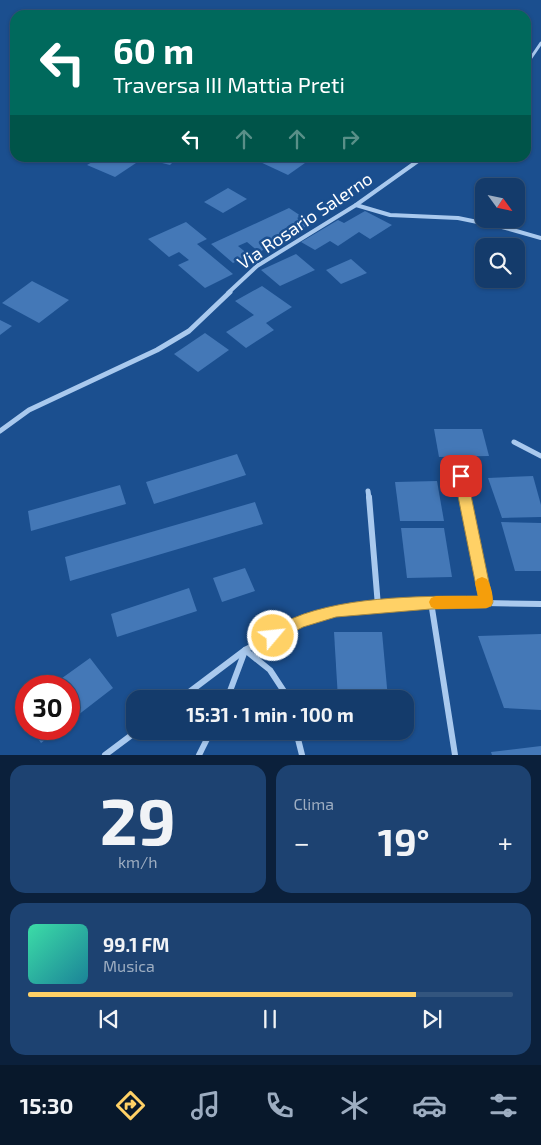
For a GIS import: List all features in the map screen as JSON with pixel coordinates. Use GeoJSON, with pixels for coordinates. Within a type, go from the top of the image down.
{"type":"FeatureCollection","features":[{"type":"Feature","properties":{"kind":"street"},"geometry":{"type":"LineString","coordinates":[[531,58],[541,43]]}},
{"type":"Feature","properties":{"kind":"street","name":"Via Rosario Salerno"},"geometry":{"type":"LineString","coordinates":[[0,431],[29,410],[158,350],[189,331],[257,266],[356,205],[416,162]]}},
{"type":"Feature","properties":{"kind":"street"},"geometry":{"type":"LineString","coordinates":[[356,205],[390,215],[458,218],[502,227],[541,238]]}},
{"type":"Feature","properties":{"kind":"street"},"geometry":{"type":"LineString","coordinates":[[514,442],[541,456]]}},
{"type":"Feature","properties":{"kind":"street"},"geometry":{"type":"LineString","coordinates":[[461,476],[486,602]]}},
{"type":"Feature","properties":{"kind":"street"},"geometry":{"type":"LineString","coordinates":[[368,491],[378,606]]}},
{"type":"Feature","properties":{"kind":"street"},"geometry":{"type":"LineString","coordinates":[[431,602],[455,755]]}},
{"type":"Feature","properties":{"kind":"street"},"geometry":{"type":"LineString","coordinates":[[192,690],[245,650],[300,621],[336,611],[431,602],[541,604]]}},
{"type":"Feature","properties":{"kind":"street"},"geometry":{"type":"LineString","coordinates":[[230,690],[245,650]]}},
{"type":"Feature","properties":{"kind":"street"},"geometry":{"type":"LineString","coordinates":[[245,650],[270,670],[284,690]]}},
{"type":"Feature","properties":{"kind":"street"},"geometry":{"type":"LineString","coordinates":[[105,755],[126,739]]}},
{"type":"Feature","properties":{"kind":"street"},"geometry":{"type":"LineString","coordinates":[[199,755],[206,740]]}},
{"type":"Feature","properties":{"kind":"street"},"geometry":{"type":"LineString","coordinates":[[298,740],[302,755]]}},
{"type":"Feature","properties":{"kind":"building"},"geometry":{"type":"Polygon","coordinates":[[[92,162],[136,163],[115,177],[87,165],[92,162]]]}},
{"type":"Feature","properties":{"kind":"building"},"geometry":{"type":"Polygon","coordinates":[[[158,162],[173,162],[170,165],[158,162]]]}},
{"type":"Feature","properties":{"kind":"building"},"geometry":{"type":"Polygon","coordinates":[[[260,162],[305,163],[288,175],[260,162]]]}},
{"type":"Feature","properties":{"kind":"building"},"geometry":{"type":"Polygon","coordinates":[[[228,188],[247,199],[223,213],[204,202],[228,188]]]}},
{"type":"Feature","properties":{"kind":"building"},"geometry":{"type":"Polygon","coordinates":[[[289,208],[301,216],[297,218],[307,226],[259,252],[247,242],[238,246],[249,255],[233,263],[211,244],[289,208]]]}},
{"type":"Feature","properties":{"kind":"building"},"geometry":{"type":"Polygon","coordinates":[[[365,211],[392,225],[370,239],[359,232],[338,246],[330,241],[315,250],[301,242],[338,220],[344,223],[365,211]]]}},
{"type":"Feature","properties":{"kind":"building"},"geometry":{"type":"Polygon","coordinates":[[[186,222],[207,239],[197,244],[233,274],[205,288],[178,265],[189,260],[179,252],[169,257],[148,239],[186,222]]]}},
{"type":"Feature","properties":{"kind":"building"},"geometry":{"type":"Polygon","coordinates":[[[296,254],[315,270],[280,286],[261,270],[296,254]]]}},
{"type":"Feature","properties":{"kind":"building"},"geometry":{"type":"Polygon","coordinates":[[[351,259],[367,273],[341,284],[326,270],[351,259]]]}},
{"type":"Feature","properties":{"kind":"building"},"geometry":{"type":"Polygon","coordinates":[[[32,281],[69,300],[39,323],[2,303],[32,281]]]}},
{"type":"Feature","properties":{"kind":"building"},"geometry":{"type":"Polygon","coordinates":[[[262,286],[292,307],[266,323],[274,330],[246,348],[226,332],[254,315],[235,301],[262,286]]]}},
{"type":"Feature","properties":{"kind":"building"},"geometry":{"type":"Polygon","coordinates":[[[0,320],[12,326],[0,335],[0,320]]]}},
{"type":"Feature","properties":{"kind":"building"},"geometry":{"type":"Polygon","coordinates":[[[205,333],[229,350],[198,372],[174,354],[205,333]]]}},
{"type":"Feature","properties":{"kind":"building"},"geometry":{"type":"Polygon","coordinates":[[[434,429],[482,429],[489,456],[439,457],[434,429]]]}},
{"type":"Feature","properties":{"kind":"building"},"geometry":{"type":"Polygon","coordinates":[[[237,454],[246,475],[154,504],[146,482],[237,454]]]}},
{"type":"Feature","properties":{"kind":"building"},"geometry":{"type":"Polygon","coordinates":[[[533,476],[541,505],[541,517],[502,518],[488,478],[533,476]]]}},
{"type":"Feature","properties":{"kind":"building"},"geometry":{"type":"Polygon","coordinates":[[[437,481],[444,521],[400,521],[395,482],[437,481]]]}},
{"type":"Feature","properties":{"kind":"building"},"geometry":{"type":"Polygon","coordinates":[[[120,485],[126,504],[31,531],[28,511],[120,485]]]}},
{"type":"Feature","properties":{"kind":"building"},"geometry":{"type":"Polygon","coordinates":[[[255,502],[263,524],[70,581],[65,557],[255,502]]]}},
{"type":"Feature","properties":{"kind":"building"},"geometry":{"type":"Polygon","coordinates":[[[501,522],[541,523],[541,571],[515,571],[501,522]]]}},
{"type":"Feature","properties":{"kind":"building"},"geometry":{"type":"Polygon","coordinates":[[[401,528],[444,528],[452,577],[407,578],[401,528]]]}},
{"type":"Feature","properties":{"kind":"building"},"geometry":{"type":"Polygon","coordinates":[[[245,568],[255,591],[222,602],[213,578],[245,568]]]}},
{"type":"Feature","properties":{"kind":"building"},"geometry":{"type":"Polygon","coordinates":[[[189,588],[197,611],[117,637],[111,614],[189,588]]]}},
{"type":"Feature","properties":{"kind":"building"},"geometry":{"type":"Polygon","coordinates":[[[334,632],[382,632],[387,690],[337,690],[334,632]]]}},
{"type":"Feature","properties":{"kind":"building"},"geometry":{"type":"Polygon","coordinates":[[[541,634],[541,710],[504,708],[478,636],[541,634]]]}},
{"type":"Feature","properties":{"kind":"building"},"geometry":{"type":"Polygon","coordinates":[[[90,658],[113,688],[80,714],[80,675],[66,675],[90,658]]]}},
{"type":"Feature","properties":{"kind":"building"},"geometry":{"type":"Polygon","coordinates":[[[541,746],[541,755],[492,755],[491,752],[541,746]]]}},
{"type":"Feature","properties":{"kind":"slow traffic"},"geometry":{"type":"LineString","coordinates":[[436,602],[486,602],[482,583]]}},
{"type":"Feature","properties":{"kind":"route"},"geometry":{"type":"LineString","coordinates":[[273,636],[300,621],[336,611],[431,602],[486,602],[461,476]]}}]}
